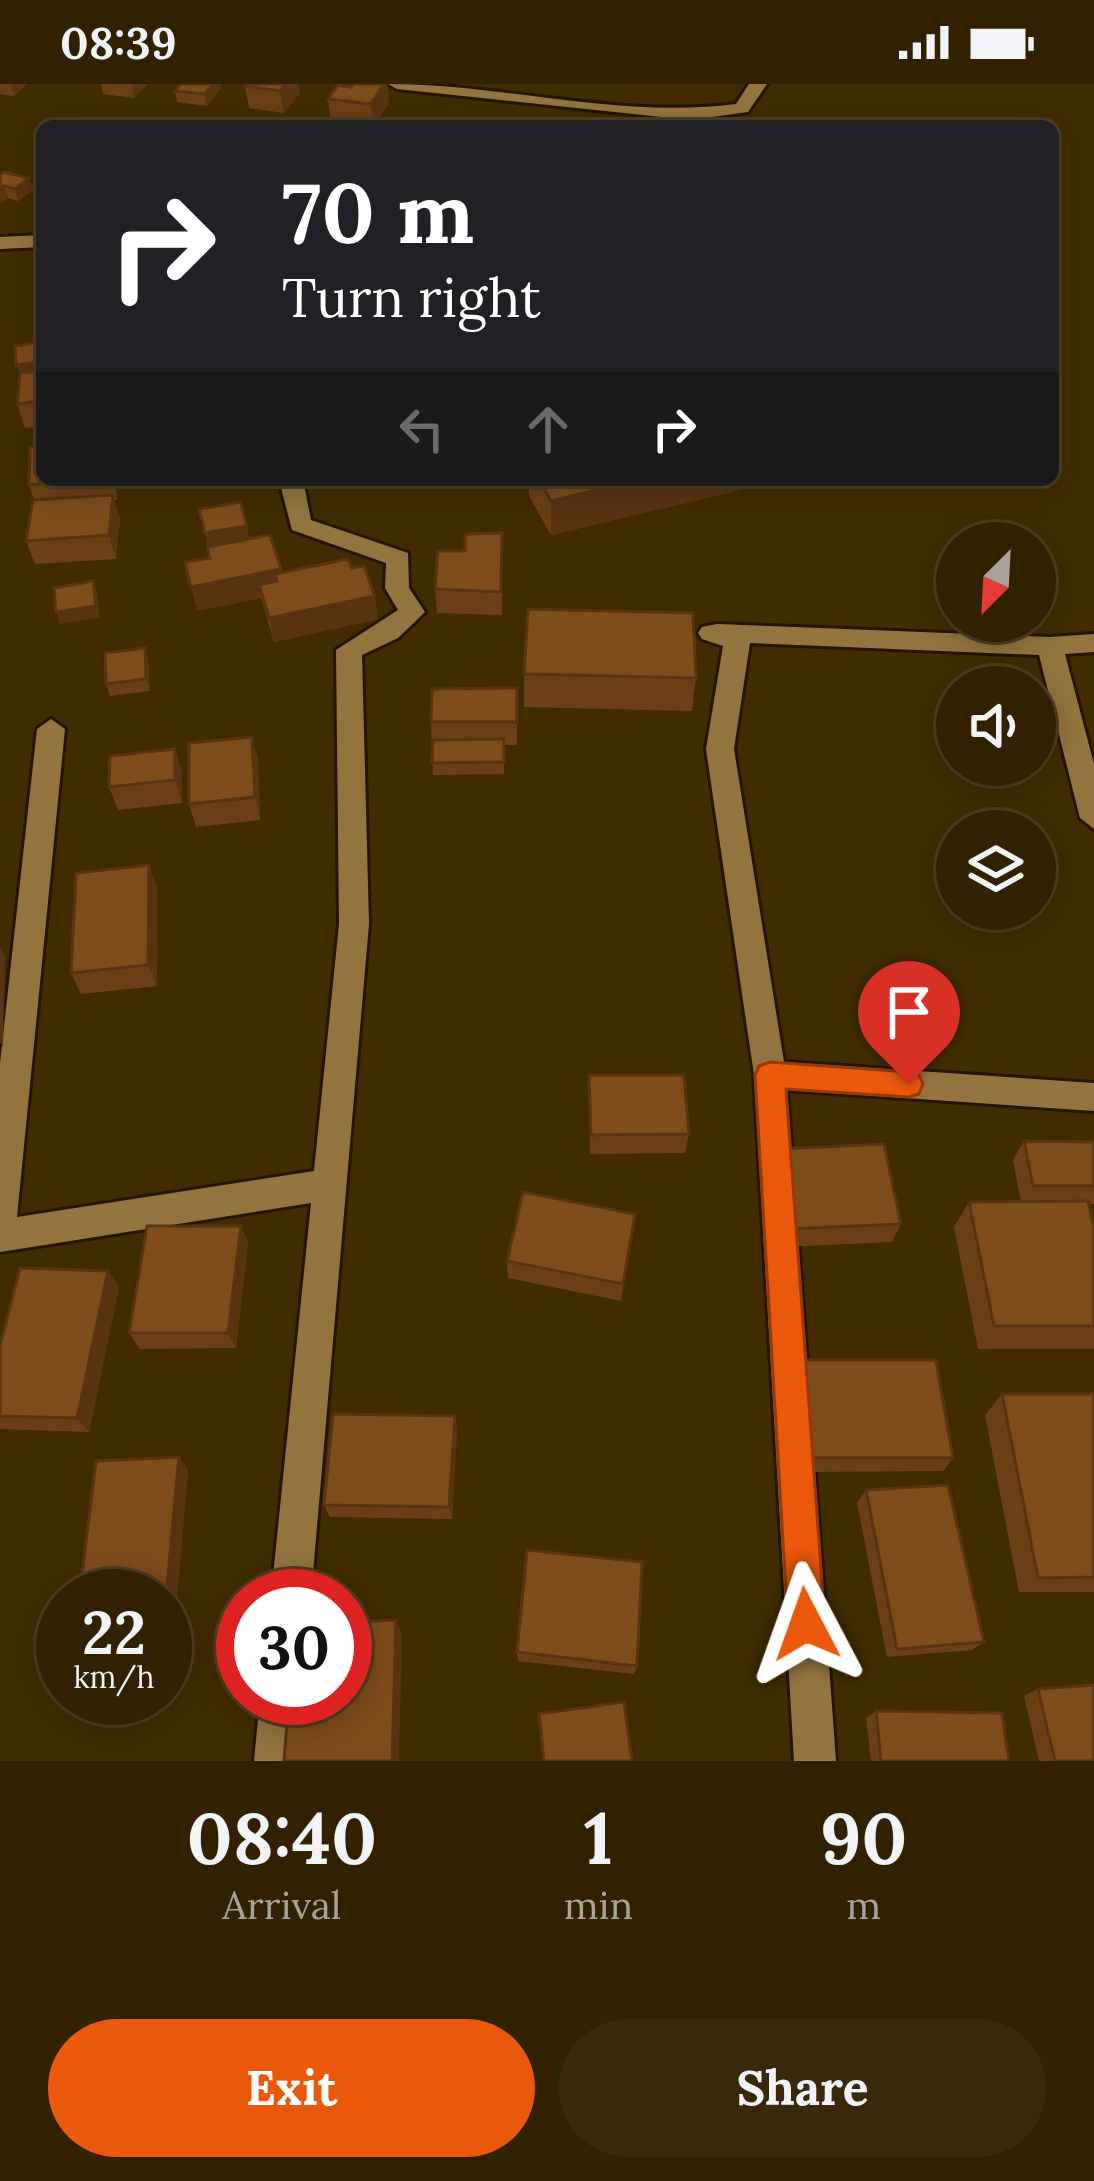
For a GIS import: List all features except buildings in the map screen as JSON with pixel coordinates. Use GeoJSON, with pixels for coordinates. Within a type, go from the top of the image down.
{"type":"FeatureCollection","features":[{"type":"Feature","properties":{"kind":"street"},"geometry":{"type":"LineString","coordinates":[[398,84],[690,116],[742,108],[758,84]]}},
{"type":"Feature","properties":{"kind":"street"},"geometry":{"type":"LineString","coordinates":[[0,242],[36,241]]}},
{"type":"Feature","properties":{"kind":"street"},"geometry":{"type":"LineString","coordinates":[[291,486],[300,525],[399,559],[397,588],[412,612],[389,632],[350,650],[354,924],[293,1569]]}},
{"type":"Feature","properties":{"kind":"street"},"geometry":{"type":"LineString","coordinates":[[815,1761],[770,1075],[720,748],[737,641],[711,633],[1094,644]]}},
{"type":"Feature","properties":{"kind":"street"},"geometry":{"type":"LineString","coordinates":[[1050,646],[1094,818]]}},
{"type":"Feature","properties":{"kind":"street"},"geometry":{"type":"LineString","coordinates":[[0,1216],[51,729]]}},
{"type":"Feature","properties":{"kind":"street"},"geometry":{"type":"LineString","coordinates":[[770,1075],[1094,1097]]}},
{"type":"Feature","properties":{"kind":"street"},"geometry":{"type":"LineString","coordinates":[[0,1236],[329,1184]]}},
{"type":"Feature","properties":{"kind":"street"},"geometry":{"type":"LineString","coordinates":[[275,1761],[278,1725]]}},
{"type":"Feature","properties":{"kind":"route"},"geometry":{"type":"LineString","coordinates":[[806,1624],[770,1075],[909,1084]]}}]}
